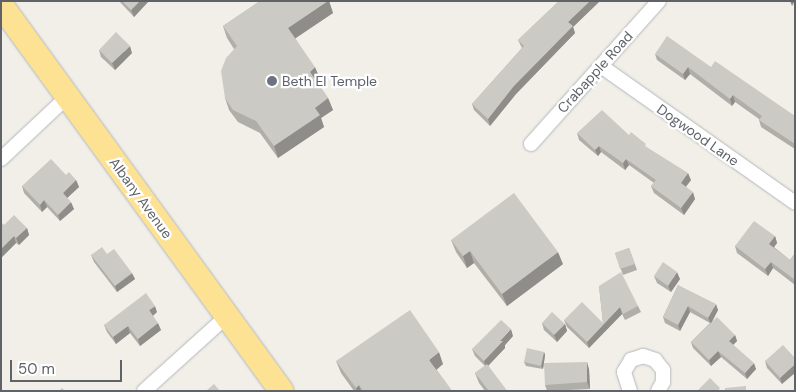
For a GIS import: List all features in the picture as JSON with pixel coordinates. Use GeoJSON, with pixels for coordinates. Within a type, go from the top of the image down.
{"type":"FeatureCollection","features":[{"type":"Feature","properties":{"kind":"highway","name":"Albany Avenue"},"geometry":{"type":"LineString","coordinates":[[1,5],[281,391]]}},
{"type":"Feature","properties":{"kind":"street","name":"Crabapple Road"},"geometry":{"type":"LineString","coordinates":[[531,144],[658,1]]}},
{"type":"Feature","properties":{"kind":"street","name":"Dogwood Lane"},"geometry":{"type":"LineString","coordinates":[[601,66],[795,204]]}},
{"type":"Feature","properties":{"kind":"street"},"geometry":{"type":"LineString","coordinates":[[1,159],[68,96]]}},
{"type":"Feature","properties":{"kind":"street"},"geometry":{"type":"LineString","coordinates":[[144,391],[227,316]]}},
{"type":"Feature","properties":{"kind":"street"},"geometry":{"type":"LineString","coordinates":[[630,391],[624,372],[631,360],[643,356],[655,360],[663,370],[663,382],[658,391]]}},
{"type":"Feature","properties":{"kind":"building"},"geometry":{"type":"Polygon","coordinates":[[[122,1],[140,1],[131,10],[122,1]]]}},
{"type":"Feature","properties":{"kind":"building","name":"Beth El Temple"},"geometry":{"type":"Polygon","coordinates":[[[260,1],[328,1],[288,28],[315,67],[310,72],[328,98],[315,108],[320,115],[274,146],[256,121],[233,110],[225,98],[221,71],[226,58],[237,46],[223,26],[260,1]]]}},
{"type":"Feature","properties":{"kind":"building"},"geometry":{"type":"Polygon","coordinates":[[[559,1],[590,1],[568,22],[573,26],[513,87],[488,119],[472,104],[524,46],[518,40],[559,1]]]}},
{"type":"Feature","properties":{"kind":"building"},"geometry":{"type":"Polygon","coordinates":[[[116,32],[130,46],[112,63],[99,50],[116,32]]]}},
{"type":"Feature","properties":{"kind":"building"},"geometry":{"type":"Polygon","coordinates":[[[667,36],[711,67],[715,61],[795,116],[795,144],[759,120],[762,116],[733,95],[730,99],[688,67],[683,74],[655,54],[667,36]]]}},
{"type":"Feature","properties":{"kind":"building"},"geometry":{"type":"Polygon","coordinates":[[[602,110],[629,135],[631,132],[646,144],[645,146],[688,173],[681,183],[693,192],[681,208],[651,186],[656,180],[626,159],[623,163],[599,146],[595,150],[577,133],[602,110]]]}},
{"type":"Feature","properties":{"kind":"building"},"geometry":{"type":"Polygon","coordinates":[[[51,159],[66,175],[69,172],[76,180],[63,193],[71,202],[58,215],[44,200],[40,205],[22,186],[51,159]]]}},
{"type":"Feature","properties":{"kind":"building"},"geometry":{"type":"Polygon","coordinates":[[[514,193],[558,252],[502,294],[470,251],[463,256],[451,240],[514,193]]]}},
{"type":"Feature","properties":{"kind":"building"},"geometry":{"type":"Polygon","coordinates":[[[14,215],[27,228],[16,238],[14,236],[1,249],[1,223],[4,225],[14,215]]]}},
{"type":"Feature","properties":{"kind":"building"},"geometry":{"type":"Polygon","coordinates":[[[754,221],[775,236],[769,244],[790,260],[795,253],[795,280],[771,262],[765,269],[735,246],[754,221]]]}},
{"type":"Feature","properties":{"kind":"building"},"geometry":{"type":"Polygon","coordinates":[[[102,247],[107,254],[114,249],[132,273],[115,286],[91,255],[102,247]]]}},
{"type":"Feature","properties":{"kind":"building"},"geometry":{"type":"Polygon","coordinates":[[[629,248],[635,264],[620,269],[615,253],[629,248]]]}},
{"type":"Feature","properties":{"kind":"building"},"geometry":{"type":"Polygon","coordinates":[[[663,262],[677,272],[668,286],[654,276],[663,262]]]}},
{"type":"Feature","properties":{"kind":"building"},"geometry":{"type":"Polygon","coordinates":[[[621,272],[638,306],[623,314],[620,307],[587,342],[564,320],[582,302],[603,323],[599,286],[621,272]]]}},
{"type":"Feature","properties":{"kind":"building"},"geometry":{"type":"Polygon","coordinates":[[[678,285],[716,304],[708,318],[688,306],[678,325],[663,317],[678,285]]]}},
{"type":"Feature","properties":{"kind":"building"},"geometry":{"type":"Polygon","coordinates":[[[146,293],[155,306],[149,310],[158,323],[138,339],[128,326],[113,337],[104,325],[146,293]]]}},
{"type":"Feature","properties":{"kind":"building"},"geometry":{"type":"Polygon","coordinates":[[[410,310],[439,352],[429,360],[452,391],[363,391],[359,385],[356,388],[336,361],[410,310]]]}},
{"type":"Feature","properties":{"kind":"building"},"geometry":{"type":"Polygon","coordinates":[[[552,312],[565,324],[554,335],[542,323],[552,312]]]}},
{"type":"Feature","properties":{"kind":"building"},"geometry":{"type":"Polygon","coordinates":[[[717,317],[735,335],[729,341],[754,363],[745,373],[718,351],[709,360],[691,342],[717,317]]]}},
{"type":"Feature","properties":{"kind":"building"},"geometry":{"type":"Polygon","coordinates":[[[501,320],[511,329],[500,341],[503,341],[484,361],[472,349],[501,320]]]}},
{"type":"Feature","properties":{"kind":"building"},"geometry":{"type":"Polygon","coordinates":[[[783,345],[795,358],[795,364],[780,378],[765,361],[783,345]]]}},
{"type":"Feature","properties":{"kind":"building"},"geometry":{"type":"Polygon","coordinates":[[[527,348],[544,352],[541,366],[524,362],[527,348]]]}},
{"type":"Feature","properties":{"kind":"building"},"geometry":{"type":"Polygon","coordinates":[[[587,362],[587,382],[545,385],[544,363],[587,362]]]}},
{"type":"Feature","properties":{"kind":"building"},"geometry":{"type":"Polygon","coordinates":[[[487,364],[507,391],[489,391],[475,373],[487,364]]]}},
{"type":"Feature","properties":{"kind":"building"},"geometry":{"type":"Polygon","coordinates":[[[710,378],[720,388],[718,391],[699,391],[698,390],[710,378]]]}},
{"type":"Feature","properties":{"kind":"building"},"geometry":{"type":"Polygon","coordinates":[[[214,384],[220,391],[206,391],[214,384]]]}},
{"type":"Feature","properties":{"kind":"building"},"geometry":{"type":"Polygon","coordinates":[[[746,386],[746,391],[725,391],[725,388],[746,386]]]}},
{"type":"Feature","properties":{"kind":"place","name":"Beth El Temple"},"geometry":{"type":"Point","coordinates":[272,81]}}]}
